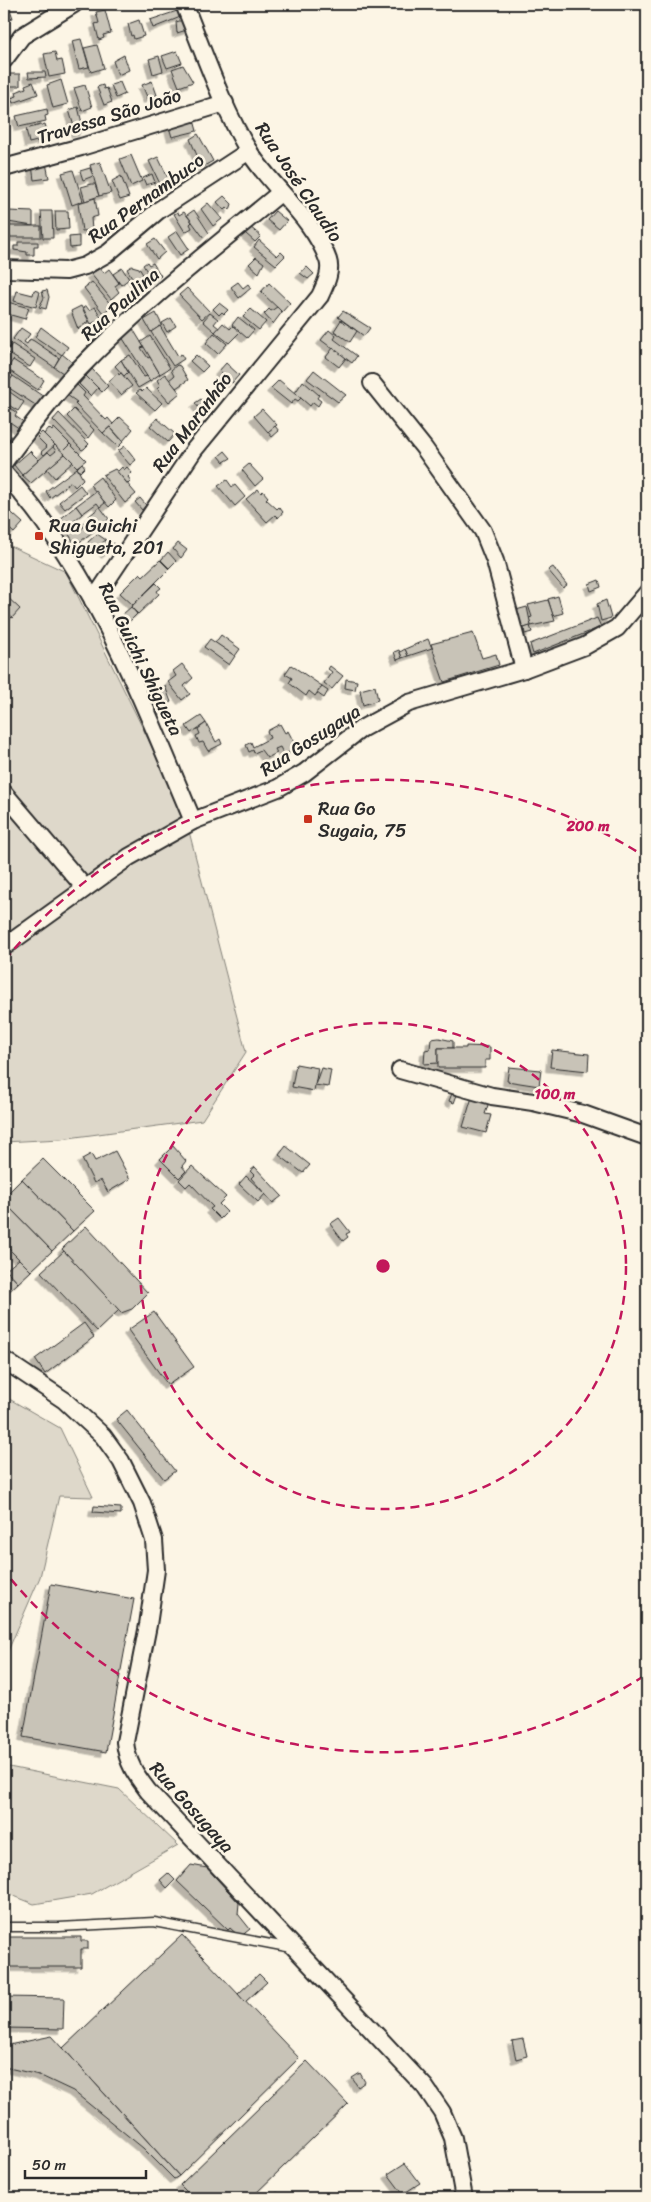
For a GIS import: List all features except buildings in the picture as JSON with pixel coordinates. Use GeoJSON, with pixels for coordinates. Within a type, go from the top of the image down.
{"type":"FeatureCollection","features":[{"type":"Feature","properties":{"kind":"street"},"geometry":{"type":"LineString","coordinates":[[4,60],[22,36],[74,4]]}},
{"type":"Feature","properties":{"kind":"street","name":"Rua José Claudio"},"geometry":{"type":"LineString","coordinates":[[184,4],[225,103],[249,151],[280,193],[309,227],[329,262],[329,274]]}},
{"type":"Feature","properties":{"kind":"street","name":"Travessa São João"},"geometry":{"type":"LineString","coordinates":[[4,168],[81,147],[225,103]]}},
{"type":"Feature","properties":{"kind":"street","name":"Rua Pernambuco"},"geometry":{"type":"LineString","coordinates":[[4,269],[66,271],[85,266],[108,253],[174,199],[249,151]]}},
{"type":"Feature","properties":{"kind":"street","name":"Rua Paulina"},"geometry":{"type":"LineString","coordinates":[[4,462],[76,372],[98,349],[172,283],[280,193]]}},
{"type":"Feature","properties":{"kind":"street","name":"Rua Maranhão"},"geometry":{"type":"LineString","coordinates":[[93,601],[194,450],[320,296],[329,274]]}},
{"type":"Feature","properties":{"kind":"street"},"geometry":{"type":"LineString","coordinates":[[372,383],[424,448],[474,516],[486,538],[495,561],[524,669]]}},
{"type":"Feature","properties":{"kind":"street","name":"Rua Guichi Shigueta"},"geometry":{"type":"LineString","coordinates":[[4,473],[32,503],[65,552],[93,601],[126,668],[193,821]]}},
{"type":"Feature","properties":{"kind":"street","name":"Rua Gosugaya"},"geometry":{"type":"LineString","coordinates":[[4,947],[130,857],[193,821],[278,788],[304,773],[361,729],[409,704],[524,669],[585,646],[616,628],[647,593]]}},
{"type":"Feature","properties":{"kind":"street"},"geometry":{"type":"LineString","coordinates":[[4,793],[86,888]]}},
{"type":"Feature","properties":{"kind":"street"},"geometry":{"type":"LineString","coordinates":[[400,1070],[492,1096],[575,1112],[647,1137]]}},
{"type":"Feature","properties":{"kind":"street","name":"Rua Gosugaya"},"geometry":{"type":"LineString","coordinates":[[4,1360],[64,1400],[103,1436],[121,1461],[142,1503],[154,1540],[156,1570],[150,1615],[125,1742],[126,1755],[132,1770],[148,1792],[425,2087],[442,2112],[453,2138],[464,2198]]}},
{"type":"Feature","properties":{"kind":"lane"},"geometry":{"type":"LineString","coordinates":[[4,1927],[60,1927],[154,1922],[294,1949]]}},
{"type":"Feature","properties":{"kind":"shaded area"},"geometry":{"type":"Polygon","coordinates":[[[4,543],[66,572],[184,812],[246,1052],[202,1120],[61,1139],[4,1142],[4,543]]]}},
{"type":"Feature","properties":{"kind":"shaded area"},"geometry":{"type":"Polygon","coordinates":[[[4,1396],[60,1428],[93,1497],[59,1496],[40,1577],[4,1660],[4,1396]]]}},
{"type":"Feature","properties":{"kind":"shaded area"},"geometry":{"type":"Polygon","coordinates":[[[4,1766],[119,1789],[178,1845],[92,1894],[34,1904],[4,1892],[4,1766]]]}},
{"type":"Feature","properties":{"kind":"place","name":"Rua Guichi Shigueta, 201"},"geometry":{"type":"Point","coordinates":[39,536]}},
{"type":"Feature","properties":{"kind":"place","name":"Rua Go Sugaia, 75"},"geometry":{"type":"Point","coordinates":[308,819]}}]}
